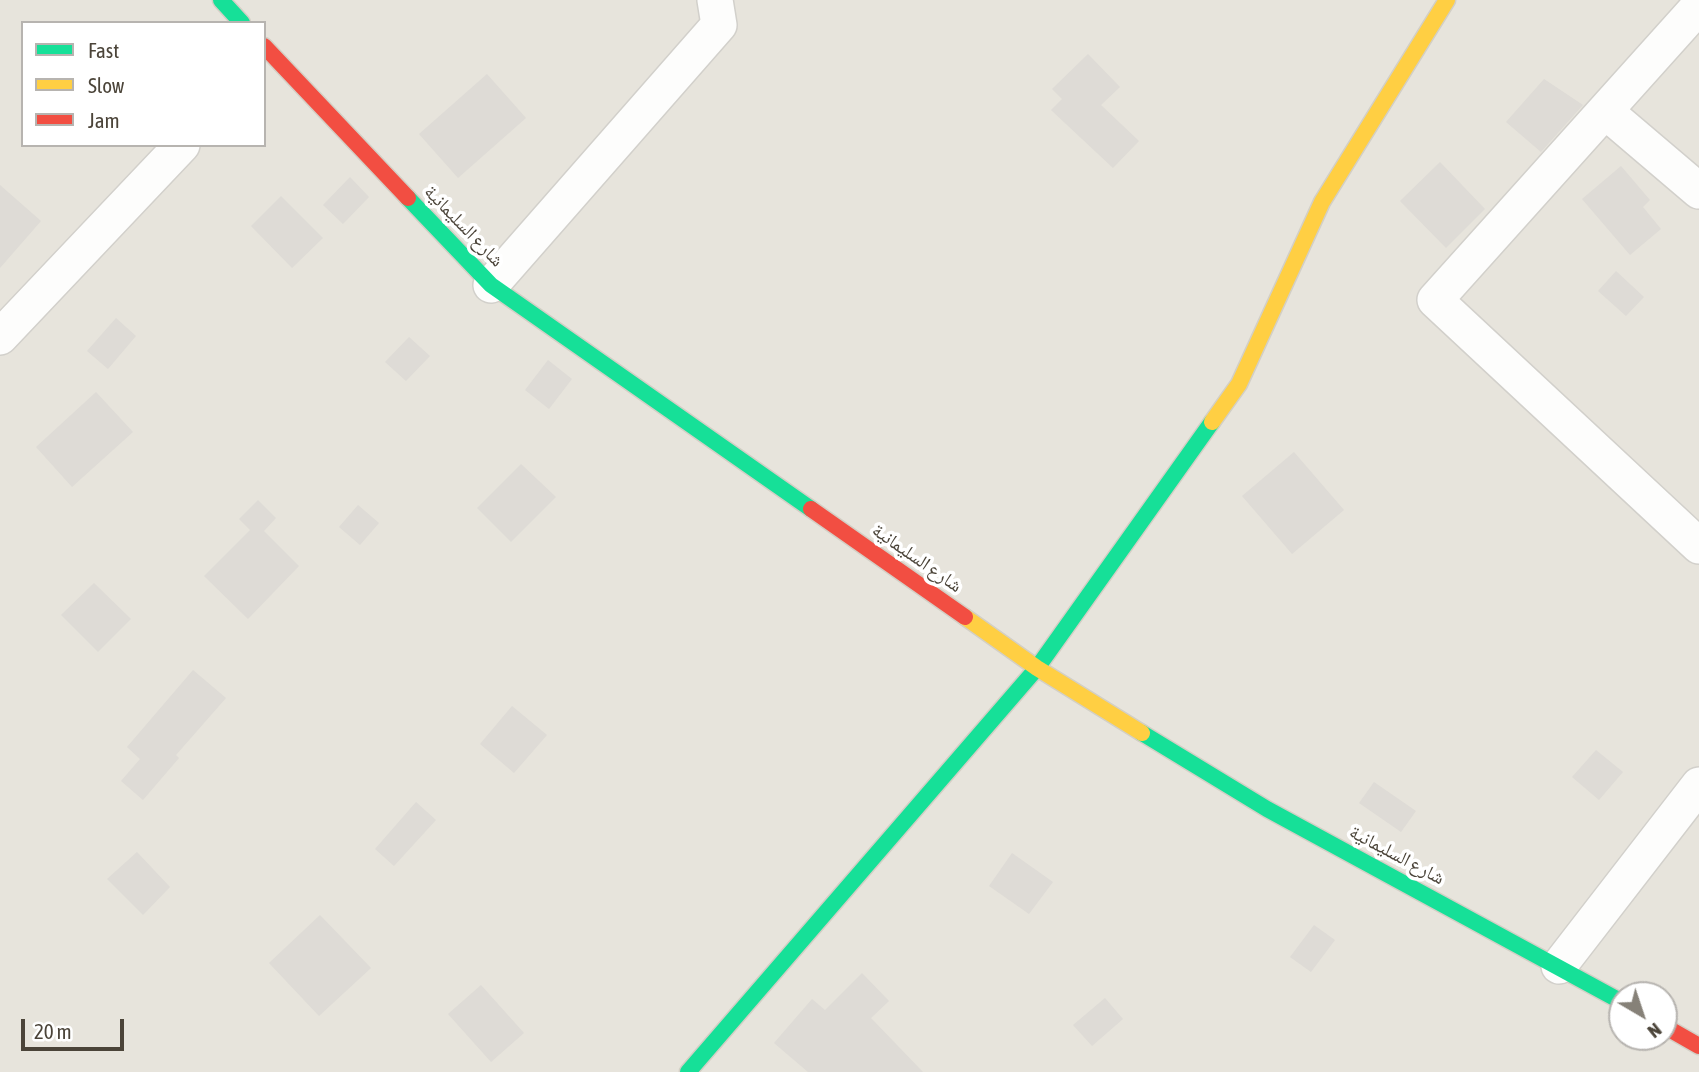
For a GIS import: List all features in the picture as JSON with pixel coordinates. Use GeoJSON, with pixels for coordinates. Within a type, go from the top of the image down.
{"type":"FeatureCollection","features":[{"type":"Feature","properties":{"kind":"street"},"geometry":{"type":"LineString","coordinates":[[221,0],[240,21]]}},
{"type":"Feature","properties":{"kind":"street"},"geometry":{"type":"LineString","coordinates":[[491,285],[719,25],[715,0]]}},
{"type":"Feature","properties":{"kind":"street"},"geometry":{"type":"LineString","coordinates":[[688,1072],[1037,668],[1239,384],[1322,202],[1447,0]]}},
{"type":"Feature","properties":{"kind":"street"},"geometry":{"type":"LineString","coordinates":[[1699,6],[1435,300],[1699,545]]}},
{"type":"Feature","properties":{"kind":"street","name":"شارع السليمانية"},"geometry":{"type":"LineString","coordinates":[[266,52],[491,285],[1037,668],[1267,809],[1608,994]]}},
{"type":"Feature","properties":{"kind":"street"},"geometry":{"type":"LineString","coordinates":[[1605,111],[1699,191]]}},
{"type":"Feature","properties":{"kind":"street"},"geometry":{"type":"LineString","coordinates":[[0,337],[180,147]]}},
{"type":"Feature","properties":{"kind":"street"},"geometry":{"type":"LineString","coordinates":[[1559,966],[1699,785]]}},
{"type":"Feature","properties":{"kind":"street"},"geometry":{"type":"LineString","coordinates":[[1678,1034],[1699,1046]]}},
{"type":"Feature","properties":{"kind":"shaded area"},"geometry":{"type":"Polygon","coordinates":[[[0,0],[1699,0],[1699,1072],[0,1072],[0,0]]]}},
{"type":"Feature","properties":{"kind":"building"},"geometry":{"type":"Polygon","coordinates":[[[1088,54],[1120,87],[1101,105],[1139,141],[1113,168],[1051,110],[1062,99],[1052,89],[1088,54]]]}},
{"type":"Feature","properties":{"kind":"building"},"geometry":{"type":"Polygon","coordinates":[[[487,74],[526,118],[458,178],[419,134],[487,74]]]}},
{"type":"Feature","properties":{"kind":"building"},"geometry":{"type":"Polygon","coordinates":[[[1544,79],[1583,105],[1541,152],[1506,122],[1544,79]]]}},
{"type":"Feature","properties":{"kind":"building"},"geometry":{"type":"Polygon","coordinates":[[[1440,162],[1485,209],[1446,248],[1400,201],[1440,162]]]}},
{"type":"Feature","properties":{"kind":"building"},"geometry":{"type":"Polygon","coordinates":[[[1621,166],[1650,200],[1643,207],[1661,229],[1630,255],[1582,199],[1621,166]]]}},
{"type":"Feature","properties":{"kind":"building"},"geometry":{"type":"Polygon","coordinates":[[[350,177],[369,197],[343,224],[323,205],[350,177]]]}},
{"type":"Feature","properties":{"kind":"building"},"geometry":{"type":"Polygon","coordinates":[[[0,185],[41,221],[0,268],[0,185]]]}},
{"type":"Feature","properties":{"kind":"building"},"geometry":{"type":"Polygon","coordinates":[[[281,196],[323,238],[292,268],[251,226],[281,196]]]}},
{"type":"Feature","properties":{"kind":"building"},"geometry":{"type":"Polygon","coordinates":[[[1616,271],[1644,297],[1626,316],[1598,291],[1616,271]]]}},
{"type":"Feature","properties":{"kind":"building"},"geometry":{"type":"Polygon","coordinates":[[[116,318],[136,336],[108,369],[87,351],[116,318]]]}},
{"type":"Feature","properties":{"kind":"building"},"geometry":{"type":"Polygon","coordinates":[[[409,337],[430,356],[406,381],[385,362],[409,337]]]}},
{"type":"Feature","properties":{"kind":"building"},"geometry":{"type":"Polygon","coordinates":[[[548,360],[572,379],[549,409],[525,390],[548,360]]]}},
{"type":"Feature","properties":{"kind":"building"},"geometry":{"type":"Polygon","coordinates":[[[96,392],[133,432],[72,487],[36,447],[96,392]]]}},
{"type":"Feature","properties":{"kind":"building"},"geometry":{"type":"Polygon","coordinates":[[[1294,452],[1344,510],[1292,554],[1242,496],[1294,452]]]}},
{"type":"Feature","properties":{"kind":"building"},"geometry":{"type":"Polygon","coordinates":[[[521,464],[556,497],[511,542],[477,508],[521,464]]]}},
{"type":"Feature","properties":{"kind":"building"},"geometry":{"type":"Polygon","coordinates":[[[258,500],[276,518],[264,531],[299,566],[248,619],[204,576],[250,530],[239,519],[258,500]]]}},
{"type":"Feature","properties":{"kind":"building"},"geometry":{"type":"Polygon","coordinates":[[[358,505],[379,523],[360,545],[339,527],[358,505]]]}},
{"type":"Feature","properties":{"kind":"building"},"geometry":{"type":"Polygon","coordinates":[[[94,583],[131,619],[98,652],[61,615],[94,583]]]}},
{"type":"Feature","properties":{"kind":"building"},"geometry":{"type":"Polygon","coordinates":[[[193,670],[226,698],[176,755],[179,758],[143,800],[121,781],[140,759],[127,747],[193,670]]]}},
{"type":"Feature","properties":{"kind":"building"},"geometry":{"type":"Polygon","coordinates":[[[512,706],[547,735],[514,773],[480,744],[512,706]]]}},
{"type":"Feature","properties":{"kind":"building"},"geometry":{"type":"Polygon","coordinates":[[[1596,750],[1623,772],[1599,800],[1572,777],[1596,750]]]}},
{"type":"Feature","properties":{"kind":"building"},"geometry":{"type":"Polygon","coordinates":[[[1374,782],[1416,811],[1401,832],[1359,803],[1374,782]]]}},
{"type":"Feature","properties":{"kind":"building"},"geometry":{"type":"Polygon","coordinates":[[[416,802],[436,820],[394,866],[375,849],[416,802]]]}},
{"type":"Feature","properties":{"kind":"building"},"geometry":{"type":"Polygon","coordinates":[[[137,852],[170,887],[143,915],[107,879],[137,852]]]}},
{"type":"Feature","properties":{"kind":"building"},"geometry":{"type":"Polygon","coordinates":[[[1012,853],[1053,882],[1029,914],[989,886],[1012,853]]]}},
{"type":"Feature","properties":{"kind":"building"},"geometry":{"type":"Polygon","coordinates":[[[320,915],[371,968],[319,1016],[269,963],[320,915]]]}},
{"type":"Feature","properties":{"kind":"building"},"geometry":{"type":"Polygon","coordinates":[[[1314,925],[1335,940],[1311,972],[1290,957],[1314,925]]]}},
{"type":"Feature","properties":{"kind":"building"},"geometry":{"type":"Polygon","coordinates":[[[862,973],[889,1001],[871,1018],[923,1072],[808,1072],[774,1043],[812,999],[825,1010],[862,973]]]}},
{"type":"Feature","properties":{"kind":"building"},"geometry":{"type":"Polygon","coordinates":[[[481,985],[524,1033],[491,1062],[448,1014],[481,985]]]}},
{"type":"Feature","properties":{"kind":"building"},"geometry":{"type":"Polygon","coordinates":[[[1105,998],[1123,1019],[1092,1046],[1073,1025],[1105,998]]]}},
{"type":"Feature","properties":{"kind":"traffic: fast"},"geometry":{"type":"LineString","coordinates":[[221,0],[240,21]]}},
{"type":"Feature","properties":{"kind":"traffic: fast"},"geometry":{"type":"LineString","coordinates":[[408,198],[491,285],[811,509]]}},
{"type":"Feature","properties":{"kind":"traffic: fast"},"geometry":{"type":"LineString","coordinates":[[688,1072],[1037,668],[1212,422]]}},
{"type":"Feature","properties":{"kind":"traffic: fast"},"geometry":{"type":"LineString","coordinates":[[1142,733],[1267,809],[1608,994]]}},
{"type":"Feature","properties":{"kind":"traffic: slow"},"geometry":{"type":"LineString","coordinates":[[1212,422],[1239,384],[1322,202],[1447,0]]}},
{"type":"Feature","properties":{"kind":"traffic: slow"},"geometry":{"type":"LineString","coordinates":[[965,617],[1037,668],[1142,733]]}},
{"type":"Feature","properties":{"kind":"traffic: jam"},"geometry":{"type":"LineString","coordinates":[[266,48],[408,198]]}},
{"type":"Feature","properties":{"kind":"traffic: jam"},"geometry":{"type":"LineString","coordinates":[[811,509],[965,617]]}},
{"type":"Feature","properties":{"kind":"traffic: jam"},"geometry":{"type":"LineString","coordinates":[[1678,1034],[1699,1046]]}}]}
